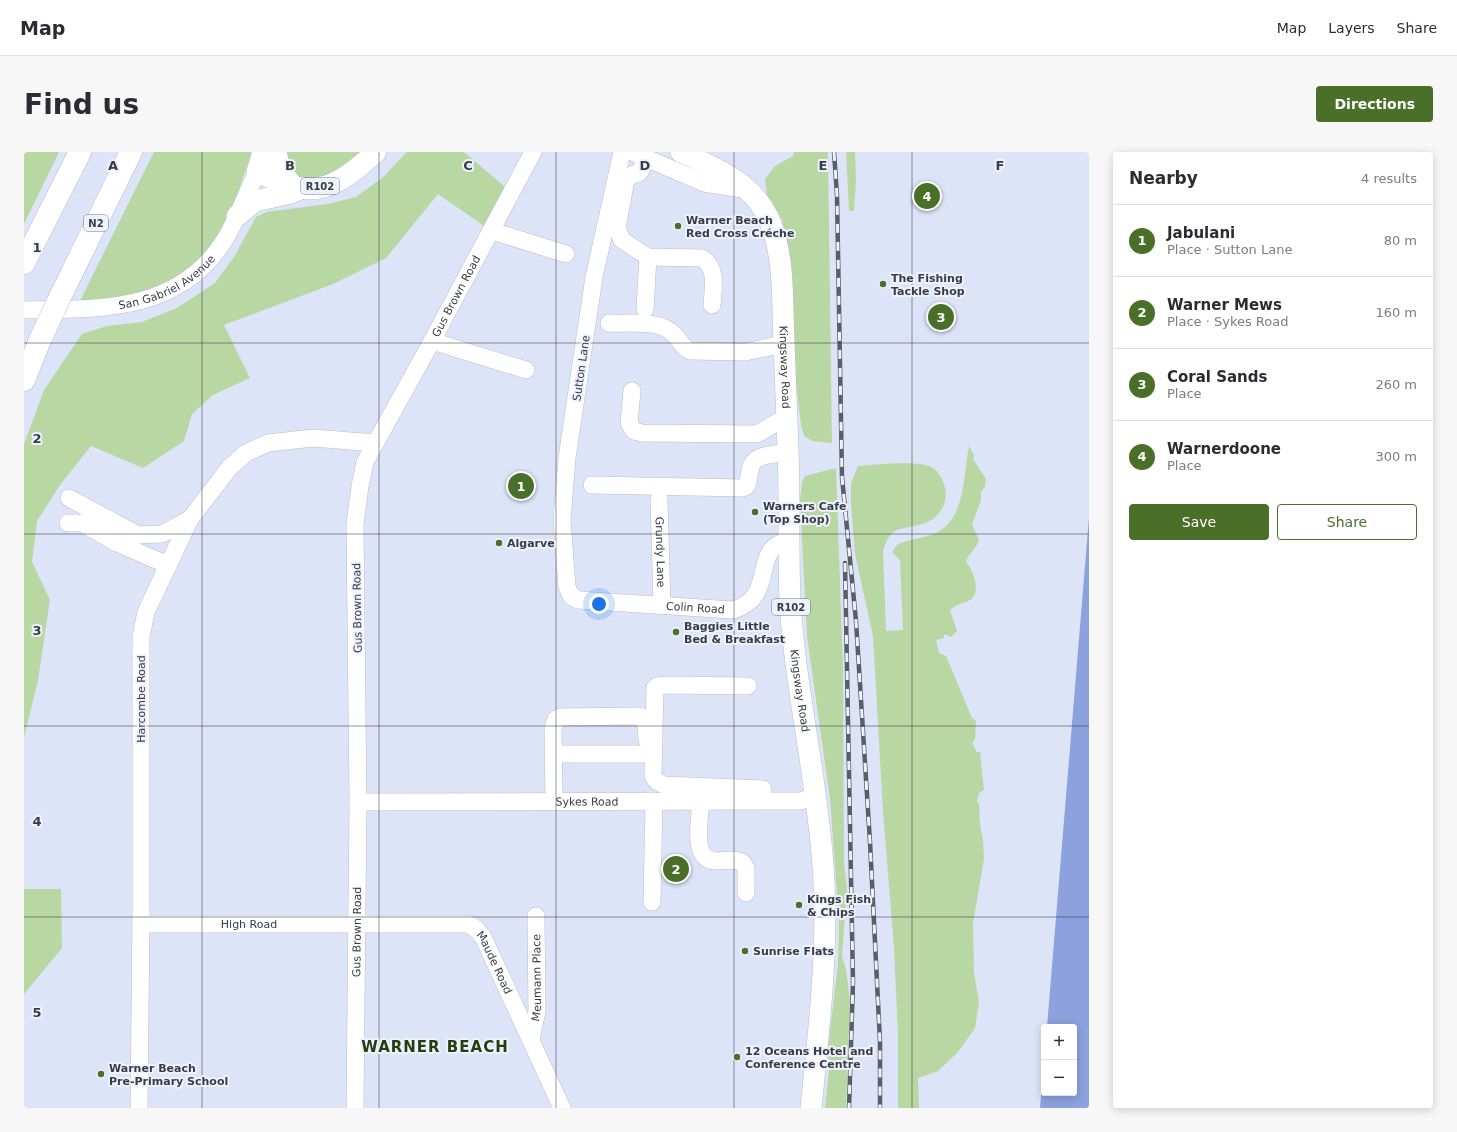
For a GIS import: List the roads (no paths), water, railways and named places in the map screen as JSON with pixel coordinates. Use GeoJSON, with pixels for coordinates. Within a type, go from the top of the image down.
{"type":"FeatureCollection","features":[{"type":"Feature","properties":{"kind":"highway"},"geometry":{"type":"LineString","coordinates":[[24,263],[80,152]]}},
{"type":"Feature","properties":{"kind":"highway","name":"N2"},"geometry":{"type":"LineString","coordinates":[[24,380],[40,340],[61,295],[131,152]]}},
{"type":"Feature","properties":{"kind":"main road"},"geometry":{"type":"LineString","coordinates":[[257,172],[263,152]]}},
{"type":"Feature","properties":{"kind":"main road"},"geometry":{"type":"LineString","coordinates":[[237,216],[255,201],[291,193],[297,187],[280,170],[276,152]]}},
{"type":"Feature","properties":{"kind":"main road","name":"R102"},"geometry":{"type":"LineString","coordinates":[[257,172],[297,187],[318,187],[338,181],[353,173],[376,152]]}},
{"type":"Feature","properties":{"kind":"main road","name":"Kingsway Road"},"geometry":{"type":"LineString","coordinates":[[681,152],[727,174],[749,190],[765,210],[778,248],[784,344],[788,452],[789,541],[793,626],[823,864],[825,927],[811,1108]]}},
{"type":"Feature","properties":{"kind":"street","name":"Gus Brown Road"},"geometry":{"type":"LineString","coordinates":[[355,1108],[358,802],[355,524],[364,468],[375,443],[492,231],[533,152]]}},
{"type":"Feature","properties":{"kind":"street","name":"Sutton Lane"},"geometry":{"type":"LineString","coordinates":[[567,587],[562,520],[567,458],[594,277],[622,152]]}},
{"type":"Feature","properties":{"kind":"street"},"geometry":{"type":"LineString","coordinates":[[712,305],[713,277],[708,262],[702,258],[648,257],[622,240],[618,228],[626,180],[630,176],[640,172],[639,155],[704,183],[749,190]]}},
{"type":"Feature","properties":{"kind":"street","name":"San Gabriel Avenue"},"geometry":{"type":"LineString","coordinates":[[24,310],[94,309],[121,306],[156,296],[180,283],[201,268],[227,236],[257,172]]}},
{"type":"Feature","properties":{"kind":"street"},"geometry":{"type":"LineString","coordinates":[[492,231],[566,254]]}},
{"type":"Feature","properties":{"kind":"street"},"geometry":{"type":"LineString","coordinates":[[645,309],[648,257]]}},
{"type":"Feature","properties":{"kind":"street"},"geometry":{"type":"LineString","coordinates":[[608,323],[660,326],[671,331],[683,348],[690,351],[745,352],[784,344]]}},
{"type":"Feature","properties":{"kind":"street"},"geometry":{"type":"LineString","coordinates":[[432,341],[526,370]]}},
{"type":"Feature","properties":{"kind":"street"},"geometry":{"type":"LineString","coordinates":[[632,391],[629,423],[634,431],[642,433],[757,434],[786,417]]}},
{"type":"Feature","properties":{"kind":"street","name":"Harcombe Road"},"geometry":{"type":"LineString","coordinates":[[139,1108],[141,924],[141,637],[146,612],[190,519],[230,467],[246,453],[268,443],[313,438],[375,443]]}},
{"type":"Feature","properties":{"kind":"street"},"geometry":{"type":"LineString","coordinates":[[592,485],[743,488],[748,486],[752,465],[755,460],[760,457],[788,452]]}},
{"type":"Feature","properties":{"kind":"street"},"geometry":{"type":"LineString","coordinates":[[69,498],[138,535],[162,534],[190,519]]}},
{"type":"Feature","properties":{"kind":"street","name":"Grundy Lane"},"geometry":{"type":"LineString","coordinates":[[659,499],[662,606]]}},
{"type":"Feature","properties":{"kind":"street"},"geometry":{"type":"LineString","coordinates":[[68,523],[82,523],[117,543],[168,565]]}},
{"type":"Feature","properties":{"kind":"street","name":"Colin Road"},"geometry":{"type":"LineString","coordinates":[[567,587],[571,596],[578,600],[723,611],[740,608],[750,604],[757,594],[770,551],[780,542],[789,541]]}},
{"type":"Feature","properties":{"kind":"street"},"geometry":{"type":"LineString","coordinates":[[748,686],[668,685],[658,686],[655,688],[653,776],[656,781],[693,796],[763,789]]}},
{"type":"Feature","properties":{"kind":"street"},"geometry":{"type":"LineString","coordinates":[[547,802],[554,754],[553,728],[556,719],[560,717],[640,716],[646,724],[650,802],[652,902]]}},
{"type":"Feature","properties":{"kind":"street"},"geometry":{"type":"LineString","coordinates":[[554,754],[647,754]]}},
{"type":"Feature","properties":{"kind":"street"},"geometry":{"type":"LineString","coordinates":[[693,796],[701,853],[706,859],[716,861],[734,860],[743,863],[746,868],[746,893]]}},
{"type":"Feature","properties":{"kind":"street","name":"Sykes Road"},"geometry":{"type":"LineString","coordinates":[[358,802],[493,800],[547,802],[650,802],[693,796],[800,801],[815,796]]}},
{"type":"Feature","properties":{"kind":"street","name":"Meumann Place"},"geometry":{"type":"LineString","coordinates":[[531,1039],[537,1011],[536,916]]}},
{"type":"Feature","properties":{"kind":"street","name":"High Road"},"geometry":{"type":"LineString","coordinates":[[141,924],[290,922],[356,924]]}},
{"type":"Feature","properties":{"kind":"street","name":"Maude Road"},"geometry":{"type":"LineString","coordinates":[[356,924],[468,924],[476,928],[483,937],[562,1108]]}},
{"type":"Feature","properties":{"kind":"water"},"geometry":{"type":"Polygon","coordinates":[[[1089,517],[1089,1108],[1040,1108],[1041,1096],[1077,1096],[1077,1024],[1047,1024],[1089,517]]]}},
{"type":"Feature","properties":{"kind":"railway"},"geometry":{"type":"LineString","coordinates":[[834,152],[837,195],[842,477],[856,621],[870,842],[880,1042],[880,1108]]}},
{"type":"Feature","properties":{"kind":"railway"},"geometry":{"type":"LineString","coordinates":[[845,563],[853,982],[849,1108]]}},
{"type":"Feature","properties":{"kind":"place","name":"Warnerdoone"},"geometry":{"type":"Point","coordinates":[927,196]}},
{"type":"Feature","properties":{"kind":"place","name":"Warner Beach Red Cross Créche"},"geometry":{"type":"Point","coordinates":[678,226]}},
{"type":"Feature","properties":{"kind":"place","name":"The Fishing Tackle Shop"},"geometry":{"type":"Point","coordinates":[883,284]}},
{"type":"Feature","properties":{"kind":"place","name":"Coral Sands"},"geometry":{"type":"Point","coordinates":[941,317]}},
{"type":"Feature","properties":{"kind":"place","name":"Jabulani"},"geometry":{"type":"Point","coordinates":[521,486]}},
{"type":"Feature","properties":{"kind":"place","name":"Warners Cafe (Top Shop)"},"geometry":{"type":"Point","coordinates":[755,512]}},
{"type":"Feature","properties":{"kind":"place","name":"Algarve"},"geometry":{"type":"Point","coordinates":[499,543]}},
{"type":"Feature","properties":{"kind":"place","name":"Baggies Little Bed & Breakfast"},"geometry":{"type":"Point","coordinates":[676,632]}},
{"type":"Feature","properties":{"kind":"place","name":"Warner Mews"},"geometry":{"type":"Point","coordinates":[676,869]}},
{"type":"Feature","properties":{"kind":"place","name":"Kings Fish & Chips"},"geometry":{"type":"Point","coordinates":[799,905]}},
{"type":"Feature","properties":{"kind":"place","name":"Sunrise Flats"},"geometry":{"type":"Point","coordinates":[745,951]}},
{"type":"Feature","properties":{"kind":"place","name":"12 Oceans Hotel and Conference Centre"},"geometry":{"type":"Point","coordinates":[737,1057]}},
{"type":"Feature","properties":{"kind":"place","name":"Warner Beach Pre-Primary School"},"geometry":{"type":"Point","coordinates":[101,1074]}},
{"type":"Feature","properties":{"kind":"district","name":"WARNER BEACH"},"geometry":{"type":"Point","coordinates":[435,1047]}}]}
